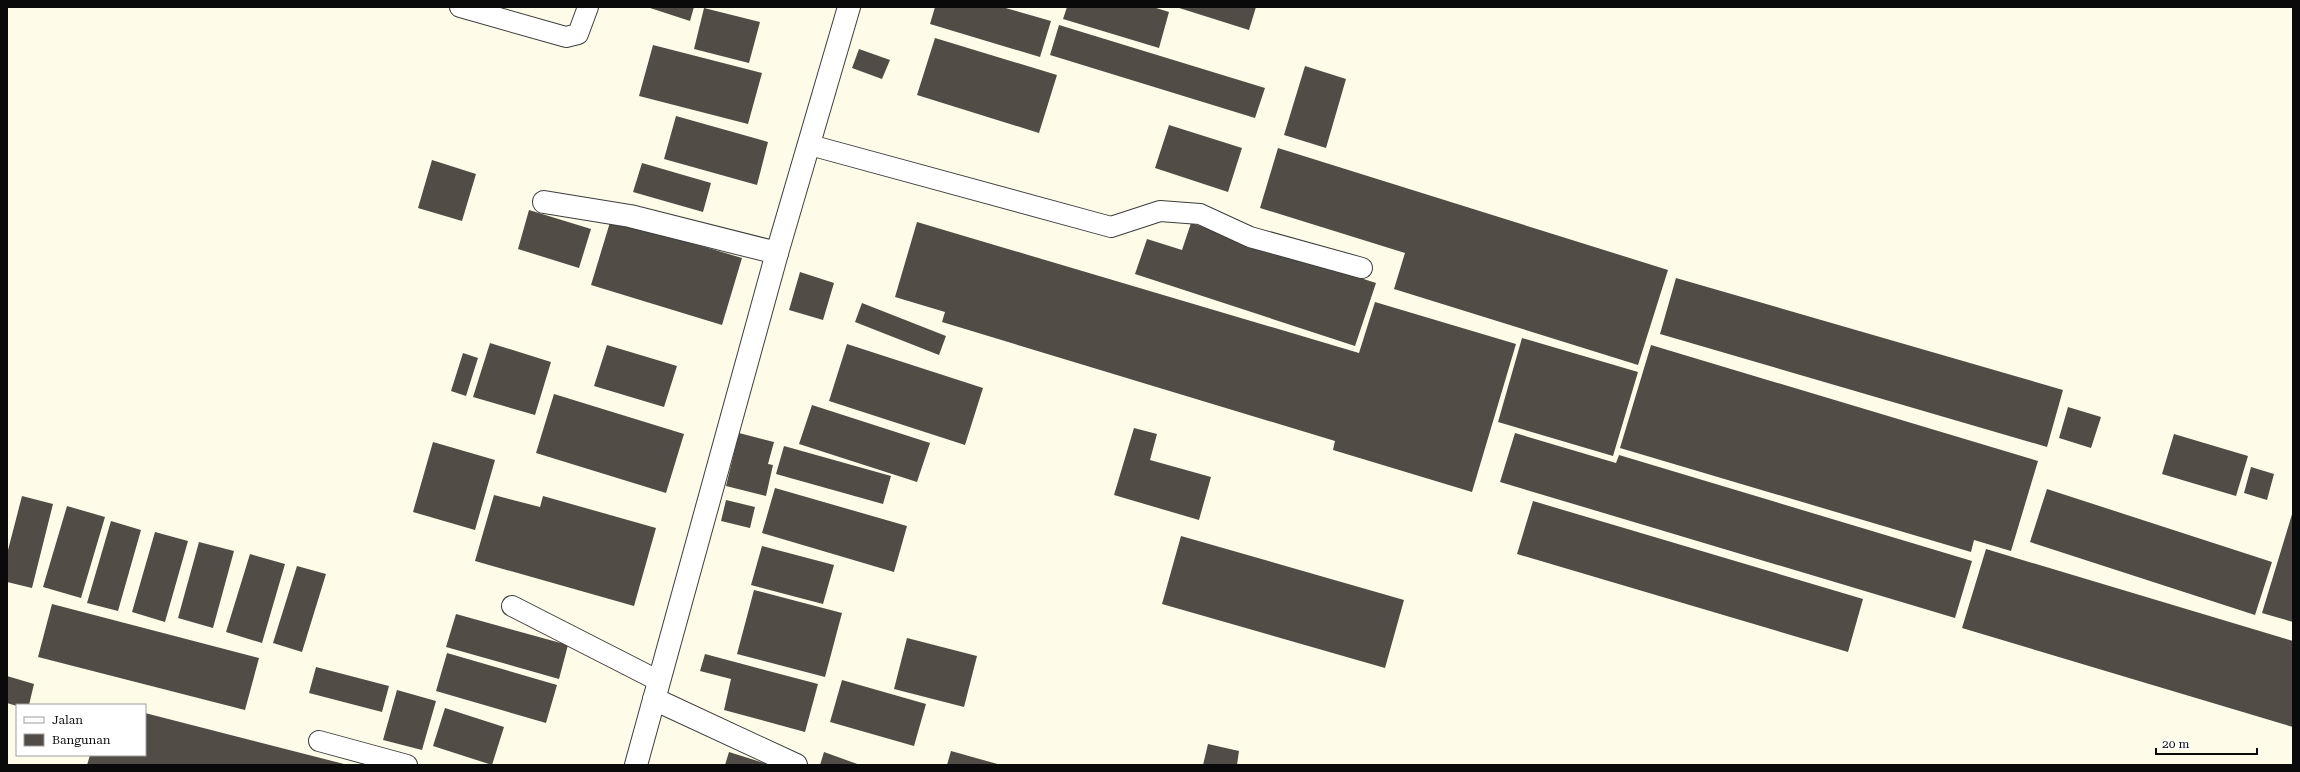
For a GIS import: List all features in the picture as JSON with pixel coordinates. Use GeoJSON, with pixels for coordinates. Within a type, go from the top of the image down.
{"type":"FeatureCollection","features":[{"type":"Feature","properties":{"kind":"street"},"geometry":{"type":"LineString","coordinates":[[636,765],[777,253],[810,146],[849,7]]}},
{"type":"Feature","properties":{"kind":"street"},"geometry":{"type":"LineString","coordinates":[[544,202],[630,216],[777,253]]}},
{"type":"Feature","properties":{"kind":"street"},"geometry":{"type":"LineString","coordinates":[[657,690],[796,765]]}},
{"type":"Feature","properties":{"kind":"lane"},"geometry":{"type":"LineString","coordinates":[[460,7],[566,37],[578,34],[588,7]]}},
{"type":"Feature","properties":{"kind":"lane"},"geometry":{"type":"LineString","coordinates":[[810,146],[1111,227],[1160,211],[1200,214],[1250,237],[1362,268]]}},
{"type":"Feature","properties":{"kind":"lane"},"geometry":{"type":"LineString","coordinates":[[512,606],[657,690]]}},
{"type":"Feature","properties":{"kind":"lane"},"geometry":{"type":"LineString","coordinates":[[319,741],[407,765]]}},
{"type":"Feature","properties":{"kind":"building"},"geometry":{"type":"Polygon","coordinates":[[[647,7],[694,7],[690,21],[647,7]]]}},
{"type":"Feature","properties":{"kind":"building"},"geometry":{"type":"Polygon","coordinates":[[[935,7],[1002,7],[1051,21],[1040,57],[930,24],[935,7]]]}},
{"type":"Feature","properties":{"kind":"building"},"geometry":{"type":"Polygon","coordinates":[[[1067,7],[1153,7],[1169,12],[1159,48],[1063,19],[1067,7]]]}},
{"type":"Feature","properties":{"kind":"building"},"geometry":{"type":"Polygon","coordinates":[[[1176,7],[1256,7],[1249,30],[1176,7]]]}},
{"type":"Feature","properties":{"kind":"building"},"geometry":{"type":"Polygon","coordinates":[[[704,8],[760,22],[749,63],[694,49],[704,8]]]}},
{"type":"Feature","properties":{"kind":"building"},"geometry":{"type":"Polygon","coordinates":[[[1059,25],[1265,88],[1255,118],[1050,55],[1059,25]]]}},
{"type":"Feature","properties":{"kind":"building"},"geometry":{"type":"Polygon","coordinates":[[[935,38],[1057,75],[1039,133],[917,95],[935,38]]]}},
{"type":"Feature","properties":{"kind":"building"},"geometry":{"type":"Polygon","coordinates":[[[653,45],[762,73],[748,124],[639,96],[653,45]]]}},
{"type":"Feature","properties":{"kind":"building"},"geometry":{"type":"Polygon","coordinates":[[[859,49],[890,60],[882,79],[852,68],[859,49]]]}},
{"type":"Feature","properties":{"kind":"building"},"geometry":{"type":"Polygon","coordinates":[[[1305,66],[1346,79],[1326,148],[1284,135],[1305,66]]]}},
{"type":"Feature","properties":{"kind":"building"},"geometry":{"type":"Polygon","coordinates":[[[676,116],[768,142],[757,185],[664,159],[676,116]]]}},
{"type":"Feature","properties":{"kind":"building"},"geometry":{"type":"Polygon","coordinates":[[[1169,125],[1242,148],[1228,192],[1155,168],[1169,125]]]}},
{"type":"Feature","properties":{"kind":"building"},"geometry":{"type":"Polygon","coordinates":[[[1278,148],[1668,270],[1638,365],[1394,289],[1405,253],[1260,208],[1278,148]]]}},
{"type":"Feature","properties":{"kind":"building"},"geometry":{"type":"Polygon","coordinates":[[[432,160],[476,174],[462,221],[418,208],[432,160]]]}},
{"type":"Feature","properties":{"kind":"building"},"geometry":{"type":"Polygon","coordinates":[[[642,163],[711,183],[703,212],[633,192],[642,163]]]}},
{"type":"Feature","properties":{"kind":"building"},"geometry":{"type":"Polygon","coordinates":[[[529,210],[591,229],[579,268],[518,249],[529,210]]]}},
{"type":"Feature","properties":{"kind":"building"},"geometry":{"type":"Polygon","coordinates":[[[611,219],[742,258],[722,325],[591,285],[611,219]]]}},
{"type":"Feature","properties":{"kind":"building"},"geometry":{"type":"Polygon","coordinates":[[[917,222],[1359,353],[1375,302],[1516,344],[1472,492],[1333,450],[1335,441],[942,322],[945,312],[895,297],[917,222]]]}},
{"type":"Feature","properties":{"kind":"building"},"geometry":{"type":"Polygon","coordinates":[[[1191,223],[1376,283],[1355,346],[1135,274],[1147,239],[1182,250],[1191,223]]]}},
{"type":"Feature","properties":{"kind":"building"},"geometry":{"type":"Polygon","coordinates":[[[800,272],[834,283],[823,320],[789,310],[800,272]]]}},
{"type":"Feature","properties":{"kind":"building"},"geometry":{"type":"Polygon","coordinates":[[[1676,278],[2063,390],[2047,447],[1660,334],[1676,278]]]}},
{"type":"Feature","properties":{"kind":"building"},"geometry":{"type":"Polygon","coordinates":[[[862,303],[946,336],[939,355],[855,322],[862,303]]]}},
{"type":"Feature","properties":{"kind":"building"},"geometry":{"type":"Polygon","coordinates":[[[1522,338],[1638,372],[1613,456],[1498,422],[1522,338]]]}},
{"type":"Feature","properties":{"kind":"building"},"geometry":{"type":"Polygon","coordinates":[[[490,343],[551,362],[535,415],[473,397],[490,343]]]}},
{"type":"Feature","properties":{"kind":"building"},"geometry":{"type":"Polygon","coordinates":[[[847,344],[983,388],[965,445],[829,401],[847,344]]]}},
{"type":"Feature","properties":{"kind":"building"},"geometry":{"type":"Polygon","coordinates":[[[607,345],[677,366],[664,407],[594,386],[607,345]]]}},
{"type":"Feature","properties":{"kind":"building"},"geometry":{"type":"Polygon","coordinates":[[[1651,345],[2038,461],[2011,551],[1974,540],[1971,552],[1620,448],[1651,345]]]}},
{"type":"Feature","properties":{"kind":"building"},"geometry":{"type":"Polygon","coordinates":[[[463,353],[478,358],[466,396],[451,391],[463,353]]]}},
{"type":"Feature","properties":{"kind":"building"},"geometry":{"type":"Polygon","coordinates":[[[554,394],[684,434],[666,493],[536,453],[554,394]]]}},
{"type":"Feature","properties":{"kind":"building"},"geometry":{"type":"Polygon","coordinates":[[[812,405],[930,443],[917,482],[799,444],[812,405]]]}},
{"type":"Feature","properties":{"kind":"building"},"geometry":{"type":"Polygon","coordinates":[[[2068,407],[2101,417],[2091,448],[2059,438],[2068,407]]]}},
{"type":"Feature","properties":{"kind":"building"},"geometry":{"type":"Polygon","coordinates":[[[1134,428],[1157,434],[1150,460],[1211,477],[1199,520],[1114,495],[1134,428]]]}},
{"type":"Feature","properties":{"kind":"building"},"geometry":{"type":"Polygon","coordinates":[[[739,433],[774,442],[768,464],[773,465],[766,496],[726,486],[739,433]]]}},
{"type":"Feature","properties":{"kind":"building"},"geometry":{"type":"Polygon","coordinates":[[[1515,433],[1616,463],[1619,455],[1972,561],[1955,618],[1500,482],[1515,433]]]}},
{"type":"Feature","properties":{"kind":"building"},"geometry":{"type":"Polygon","coordinates":[[[2174,434],[2248,456],[2236,496],[2162,474],[2174,434]]]}},
{"type":"Feature","properties":{"kind":"building"},"geometry":{"type":"Polygon","coordinates":[[[433,442],[495,460],[475,530],[413,512],[433,442]]]}},
{"type":"Feature","properties":{"kind":"building"},"geometry":{"type":"Polygon","coordinates":[[[784,446],[891,476],[883,504],[776,474],[784,446]]]}},
{"type":"Feature","properties":{"kind":"building"},"geometry":{"type":"Polygon","coordinates":[[[2251,467],[2274,474],[2267,500],[2244,493],[2251,467]]]}},
{"type":"Feature","properties":{"kind":"building"},"geometry":{"type":"Polygon","coordinates":[[[775,488],[907,526],[894,572],[762,533],[775,488]]]}},
{"type":"Feature","properties":{"kind":"building"},"geometry":{"type":"Polygon","coordinates":[[[2047,489],[2272,562],[2255,615],[2030,542],[2047,489]]]}},
{"type":"Feature","properties":{"kind":"building"},"geometry":{"type":"Polygon","coordinates":[[[494,495],[540,507],[543,496],[656,528],[634,606],[475,561],[494,495]]]}},
{"type":"Feature","properties":{"kind":"building"},"geometry":{"type":"Polygon","coordinates":[[[22,496],[53,504],[32,588],[7,582],[7,554],[22,496]]]}},
{"type":"Feature","properties":{"kind":"building"},"geometry":{"type":"Polygon","coordinates":[[[726,500],[755,507],[750,528],[721,521],[726,500]]]}},
{"type":"Feature","properties":{"kind":"building"},"geometry":{"type":"Polygon","coordinates":[[[1533,501],[1863,599],[1848,652],[1517,554],[1533,501]]]}},
{"type":"Feature","properties":{"kind":"building"},"geometry":{"type":"Polygon","coordinates":[[[67,506],[105,517],[81,598],[43,587],[67,506]]]}},
{"type":"Feature","properties":{"kind":"building"},"geometry":{"type":"Polygon","coordinates":[[[2293,511],[2293,622],[2262,613],[2293,511]]]}},
{"type":"Feature","properties":{"kind":"building"},"geometry":{"type":"Polygon","coordinates":[[[111,521],[141,530],[118,611],[87,603],[111,521]]]}},
{"type":"Feature","properties":{"kind":"building"},"geometry":{"type":"Polygon","coordinates":[[[155,532],[188,541],[165,622],[132,612],[155,532]]]}},
{"type":"Feature","properties":{"kind":"building"},"geometry":{"type":"Polygon","coordinates":[[[1181,536],[1404,600],[1385,668],[1162,604],[1181,536]]]}},
{"type":"Feature","properties":{"kind":"building"},"geometry":{"type":"Polygon","coordinates":[[[199,542],[234,551],[213,628],[178,618],[199,542]]]}},
{"type":"Feature","properties":{"kind":"building"},"geometry":{"type":"Polygon","coordinates":[[[762,546],[834,565],[823,604],[751,585],[762,546]]]}},
{"type":"Feature","properties":{"kind":"building"},"geometry":{"type":"Polygon","coordinates":[[[1986,549],[2293,641],[2293,727],[1962,628],[1986,549]]]}},
{"type":"Feature","properties":{"kind":"building"},"geometry":{"type":"Polygon","coordinates":[[[250,554],[285,564],[262,643],[226,632],[250,554]]]}},
{"type":"Feature","properties":{"kind":"building"},"geometry":{"type":"Polygon","coordinates":[[[297,566],[326,574],[302,652],[273,643],[297,566]]]}},
{"type":"Feature","properties":{"kind":"building"},"geometry":{"type":"Polygon","coordinates":[[[754,590],[842,613],[825,677],[737,654],[754,590]]]}},
{"type":"Feature","properties":{"kind":"building"},"geometry":{"type":"Polygon","coordinates":[[[52,604],[259,658],[245,710],[38,657],[52,604]]]}},
{"type":"Feature","properties":{"kind":"building"},"geometry":{"type":"Polygon","coordinates":[[[456,614],[568,645],[559,679],[446,647],[456,614]]]}},
{"type":"Feature","properties":{"kind":"building"},"geometry":{"type":"Polygon","coordinates":[[[907,638],[977,656],[964,707],[894,689],[907,638]]]}},
{"type":"Feature","properties":{"kind":"building"},"geometry":{"type":"Polygon","coordinates":[[[447,653],[557,685],[546,723],[436,691],[447,653]]]}},
{"type":"Feature","properties":{"kind":"building"},"geometry":{"type":"Polygon","coordinates":[[[705,654],[818,684],[805,732],[724,710],[731,679],[700,671],[705,654]]]}},
{"type":"Feature","properties":{"kind":"building"},"geometry":{"type":"Polygon","coordinates":[[[316,667],[389,686],[382,712],[309,693],[316,667]]]}},
{"type":"Feature","properties":{"kind":"building"},"geometry":{"type":"Polygon","coordinates":[[[7,676],[34,684],[29,704],[16,704],[16,706],[7,703],[7,676]]]}},
{"type":"Feature","properties":{"kind":"building"},"geometry":{"type":"Polygon","coordinates":[[[842,680],[926,704],[914,746],[830,722],[842,680]]]}},
{"type":"Feature","properties":{"kind":"building"},"geometry":{"type":"Polygon","coordinates":[[[397,690],[436,701],[422,750],[383,740],[397,690]]]}},
{"type":"Feature","properties":{"kind":"building"},"geometry":{"type":"Polygon","coordinates":[[[445,708],[504,727],[492,765],[433,746],[445,708]]]}},
{"type":"Feature","properties":{"kind":"building"},"geometry":{"type":"Polygon","coordinates":[[[146,713],[344,764],[344,765],[87,765],[90,756],[146,756],[146,713]]]}},
{"type":"Feature","properties":{"kind":"building"},"geometry":{"type":"Polygon","coordinates":[[[1208,744],[1239,751],[1237,765],[1203,765],[1208,744]]]}},
{"type":"Feature","properties":{"kind":"building"},"geometry":{"type":"Polygon","coordinates":[[[951,751],[1001,765],[947,765],[951,751]]]}},
{"type":"Feature","properties":{"kind":"building"},"geometry":{"type":"Polygon","coordinates":[[[729,752],[770,765],[725,765],[729,752]]]}},
{"type":"Feature","properties":{"kind":"building"},"geometry":{"type":"Polygon","coordinates":[[[824,752],[860,765],[820,765],[824,752]]]}}]}
